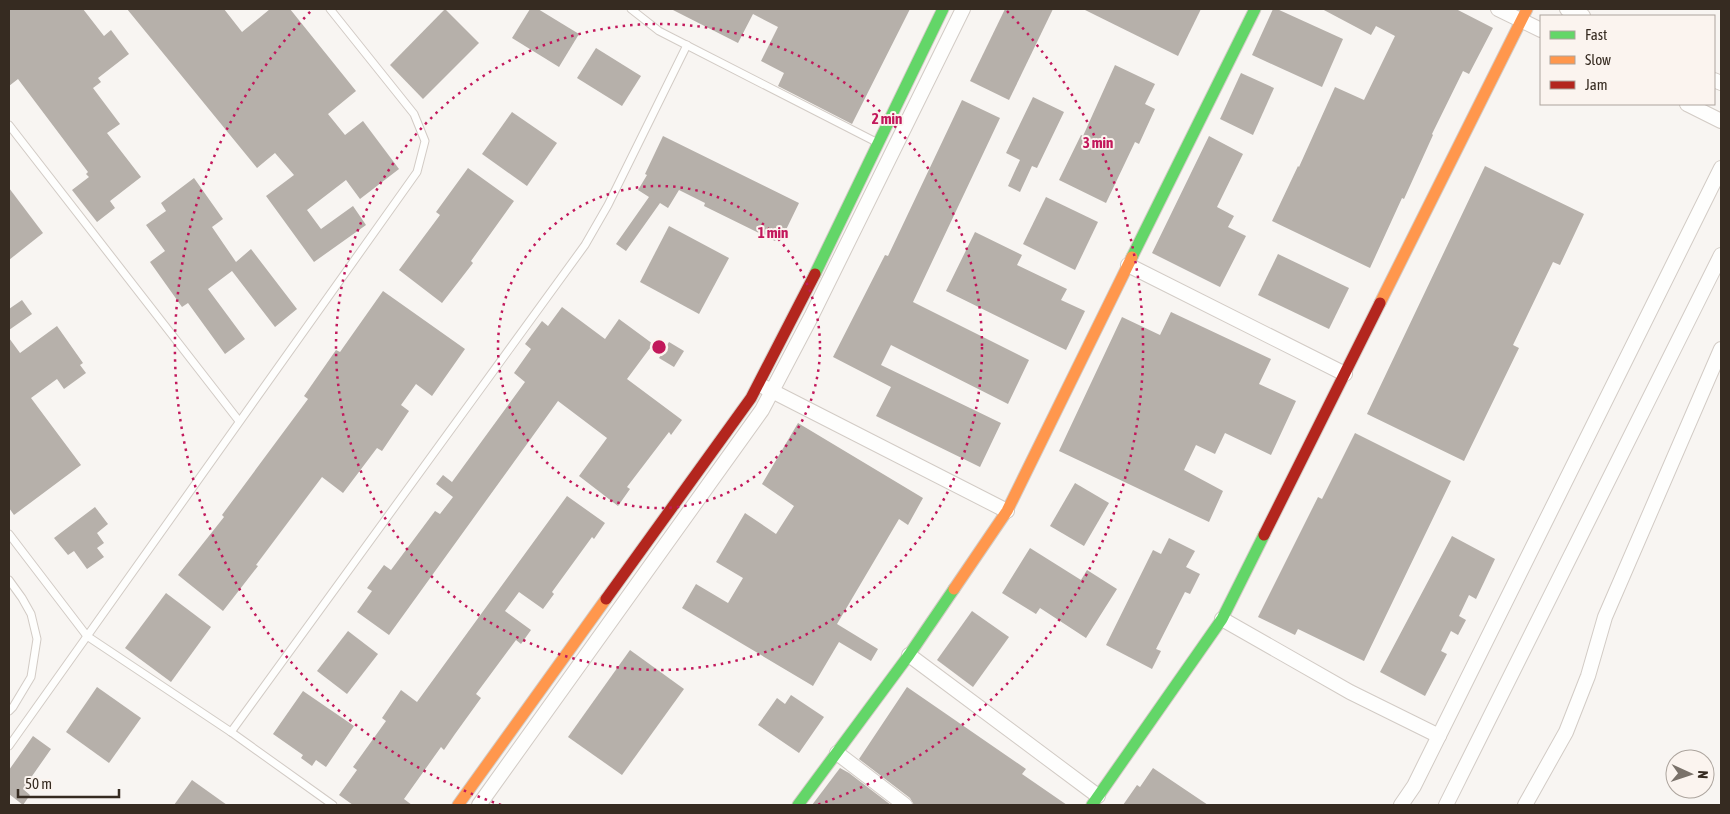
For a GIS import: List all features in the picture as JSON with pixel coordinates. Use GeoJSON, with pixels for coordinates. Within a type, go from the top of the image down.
{"type":"FeatureCollection","features":[{"type":"Feature","properties":{"kind":"street"},"geometry":{"type":"LineString","coordinates":[[458,805],[751,398],[797,312],[943,9]]}},
{"type":"Feature","properties":{"kind":"street"},"geometry":{"type":"LineString","coordinates":[[479,805],[762,410],[811,317],[963,9]]}},
{"type":"Feature","properties":{"kind":"street"},"geometry":{"type":"LineString","coordinates":[[798,805],[908,654],[1007,511],[1255,9]]}},
{"type":"Feature","properties":{"kind":"street"},"geometry":{"type":"LineString","coordinates":[[1498,9],[1524,14],[1540,29]]}},
{"type":"Feature","properties":{"kind":"street"},"geometry":{"type":"LineString","coordinates":[[1567,9],[1581,15]]}},
{"type":"Feature","properties":{"kind":"street"},"geometry":{"type":"LineString","coordinates":[[908,654],[1095,801],[1222,619],[1524,14]]}},
{"type":"Feature","properties":{"kind":"street"},"geometry":{"type":"LineString","coordinates":[[1689,105],[1721,121]]}},
{"type":"Feature","properties":{"kind":"street"},"geometry":{"type":"LineString","coordinates":[[1401,805],[1414,786],[1721,168]]}},
{"type":"Feature","properties":{"kind":"street"},"geometry":{"type":"LineString","coordinates":[[1446,805],[1721,255]]}},
{"type":"Feature","properties":{"kind":"street"},"geometry":{"type":"LineString","coordinates":[[1128,265],[1345,374]]}},
{"type":"Feature","properties":{"kind":"street"},"geometry":{"type":"LineString","coordinates":[[1525,805],[1566,732],[1588,676],[1605,617],[1721,350]]}},
{"type":"Feature","properties":{"kind":"street"},"geometry":{"type":"LineString","coordinates":[[758,384],[1007,511]]}},
{"type":"Feature","properties":{"kind":"street"},"geometry":{"type":"LineString","coordinates":[[1222,619],[1350,692],[1439,736]]}},
{"type":"Feature","properties":{"kind":"street"},"geometry":{"type":"LineString","coordinates":[[837,753],[905,805]]}},
{"type":"Feature","properties":{"kind":"lane"},"geometry":{"type":"LineString","coordinates":[[9,746],[417,172],[425,141],[414,114],[330,9]]}},
{"type":"Feature","properties":{"kind":"lane"},"geometry":{"type":"LineString","coordinates":[[631,9],[659,31],[878,143]]}},
{"type":"Feature","properties":{"kind":"lane"},"geometry":{"type":"LineString","coordinates":[[230,732],[585,245],[608,205],[687,45]]}},
{"type":"Feature","properties":{"kind":"lane"},"geometry":{"type":"LineString","coordinates":[[9,125],[239,421]]}},
{"type":"Feature","properties":{"kind":"lane"},"geometry":{"type":"LineString","coordinates":[[9,534],[87,636],[230,732],[333,805]]}},
{"type":"Feature","properties":{"kind":"lane"},"geometry":{"type":"LineString","coordinates":[[9,580],[31,614],[37,639],[31,677],[13,708],[9,711]]}},
{"type":"Feature","properties":{"kind":"building"},"geometry":{"type":"Polygon","coordinates":[[[9,9],[83,9],[104,36],[111,30],[129,54],[98,78],[101,82],[93,88],[120,124],[107,133],[141,177],[110,201],[115,208],[97,222],[72,190],[89,177],[86,174],[88,172],[18,79],[9,86],[9,9]]]}},
{"type":"Feature","properties":{"kind":"building"},"geometry":{"type":"Polygon","coordinates":[[[127,9],[224,9],[242,32],[270,9],[290,9],[356,91],[328,114],[345,135],[363,121],[399,169],[360,199],[346,180],[307,210],[321,229],[353,206],[366,225],[314,262],[266,196],[294,175],[275,153],[257,168],[127,9]]]}},
{"type":"Feature","properties":{"kind":"building"},"geometry":{"type":"Polygon","coordinates":[[[445,9],[479,43],[423,99],[390,65],[445,9]]]}},
{"type":"Feature","properties":{"kind":"building"},"geometry":{"type":"Polygon","coordinates":[[[530,9],[538,9],[579,34],[559,67],[512,38],[530,9]]]}},
{"type":"Feature","properties":{"kind":"building"},"geometry":{"type":"Polygon","coordinates":[[[671,9],[910,9],[852,124],[778,86],[784,73],[761,61],[778,27],[753,14],[738,43],[671,9]]]}},
{"type":"Feature","properties":{"kind":"building"},"geometry":{"type":"Polygon","coordinates":[[[1005,9],[1053,9],[1009,100],[970,81],[1005,9]]]}},
{"type":"Feature","properties":{"kind":"building"},"geometry":{"type":"Polygon","coordinates":[[[1083,9],[1201,9],[1178,56],[1083,9]]]}},
{"type":"Feature","properties":{"kind":"building"},"geometry":{"type":"Polygon","coordinates":[[[1273,9],[1277,9],[1343,39],[1322,87],[1252,55],[1273,9]]]}},
{"type":"Feature","properties":{"kind":"building"},"geometry":{"type":"Polygon","coordinates":[[[1322,9],[1456,9],[1493,28],[1469,74],[1463,71],[1370,268],[1272,221],[1335,87],[1364,100],[1395,36],[1376,26],[1371,35],[1322,9]]]}},
{"type":"Feature","properties":{"kind":"building"},"geometry":{"type":"Polygon","coordinates":[[[596,48],[641,76],[622,106],[577,78],[596,48]]]}},
{"type":"Feature","properties":{"kind":"building"},"geometry":{"type":"Polygon","coordinates":[[[1115,65],[1155,84],[1145,104],[1155,109],[1139,144],[1135,142],[1106,203],[1059,180],[1081,135],[1083,136],[1115,65]]]}},
{"type":"Feature","properties":{"kind":"building"},"geometry":{"type":"Polygon","coordinates":[[[1241,73],[1274,88],[1253,135],[1220,119],[1241,73]]]}},
{"type":"Feature","properties":{"kind":"building"},"geometry":{"type":"Polygon","coordinates":[[[1033,97],[1064,112],[1037,168],[1032,166],[1020,192],[1008,186],[1020,160],[1006,153],[1033,97]]]}},
{"type":"Feature","properties":{"kind":"building"},"geometry":{"type":"Polygon","coordinates":[[[962,100],[1000,118],[913,302],[1029,360],[1008,404],[891,345],[881,365],[1001,423],[980,467],[876,416],[891,387],[833,357],[885,255],[888,256],[962,100]]]}},
{"type":"Feature","properties":{"kind":"building"},"geometry":{"type":"Polygon","coordinates":[[[512,112],[557,143],[527,186],[482,154],[512,112]]]}},
{"type":"Feature","properties":{"kind":"building"},"geometry":{"type":"Polygon","coordinates":[[[663,136],[799,203],[782,238],[778,236],[775,241],[704,206],[705,203],[679,190],[668,208],[660,203],[626,251],[616,244],[649,197],[638,190],[647,175],[645,174],[663,136]]]}},
{"type":"Feature","properties":{"kind":"building"},"geometry":{"type":"Polygon","coordinates":[[[1209,136],[1243,154],[1217,207],[1234,216],[1228,227],[1246,236],[1220,287],[1152,253],[1209,136]]]}},
{"type":"Feature","properties":{"kind":"building"},"geometry":{"type":"Polygon","coordinates":[[[1485,166],[1584,214],[1560,265],[1553,262],[1513,345],[1519,348],[1464,461],[1367,414],[1485,166]]]}},
{"type":"Feature","properties":{"kind":"building"},"geometry":{"type":"Polygon","coordinates":[[[468,168],[514,201],[471,261],[473,263],[442,303],[399,270],[440,215],[436,212],[468,168]]]}},
{"type":"Feature","properties":{"kind":"building"},"geometry":{"type":"Polygon","coordinates":[[[194,178],[223,219],[212,227],[236,262],[251,249],[297,309],[275,327],[232,271],[208,289],[245,339],[225,354],[188,303],[182,307],[150,262],[165,251],[146,225],[166,211],[161,203],[194,178]]]}},
{"type":"Feature","properties":{"kind":"building"},"geometry":{"type":"Polygon","coordinates":[[[9,188],[43,233],[9,260],[9,188]]]}},
{"type":"Feature","properties":{"kind":"building"},"geometry":{"type":"Polygon","coordinates":[[[1046,197],[1098,222],[1075,270],[1023,244],[1046,197]]]}},
{"type":"Feature","properties":{"kind":"building"},"geometry":{"type":"Polygon","coordinates":[[[669,226],[729,258],[699,314],[640,282],[669,226]]]}},
{"type":"Feature","properties":{"kind":"building"},"geometry":{"type":"Polygon","coordinates":[[[975,232],[1022,255],[1017,265],[1067,289],[1061,300],[1085,311],[1066,350],[946,291],[975,232]]]}},
{"type":"Feature","properties":{"kind":"building"},"geometry":{"type":"Polygon","coordinates":[[[1278,254],[1349,288],[1329,329],[1258,295],[1278,254]]]}},
{"type":"Feature","properties":{"kind":"building"},"geometry":{"type":"Polygon","coordinates":[[[383,291],[465,349],[432,396],[416,384],[401,405],[409,411],[382,451],[377,448],[343,493],[322,477],[223,611],[178,575],[224,517],[222,515],[308,399],[304,396],[336,350],[340,352],[383,291]]]}},
{"type":"Feature","properties":{"kind":"building"},"geometry":{"type":"Polygon","coordinates":[[[22,300],[32,314],[9,330],[9,309],[22,300]]]}},
{"type":"Feature","properties":{"kind":"building"},"geometry":{"type":"Polygon","coordinates":[[[562,307],[605,339],[619,319],[653,344],[627,379],[682,420],[671,435],[669,432],[627,487],[630,489],[618,506],[579,476],[607,438],[558,401],[389,635],[357,612],[372,591],[367,588],[384,565],[391,570],[435,511],[440,514],[453,497],[436,484],[443,475],[452,482],[525,382],[514,373],[531,349],[525,344],[542,321],[548,326],[562,307]]]}},
{"type":"Feature","properties":{"kind":"building"},"geometry":{"type":"Polygon","coordinates":[[[1171,312],[1271,359],[1259,384],[1296,401],[1271,455],[1225,433],[1215,454],[1196,445],[1184,470],[1223,491],[1209,522],[1059,451],[1122,317],[1160,335],[1171,312]]]}},
{"type":"Feature","properties":{"kind":"building"},"geometry":{"type":"Polygon","coordinates":[[[57,326],[83,363],[80,365],[86,373],[64,389],[57,379],[31,398],[81,465],[14,515],[9,508],[9,338],[20,353],[57,326]]]}},
{"type":"Feature","properties":{"kind":"building"},"geometry":{"type":"Polygon","coordinates":[[[669,342],[684,351],[674,367],[659,358],[669,342]]]}},
{"type":"Feature","properties":{"kind":"building"},"geometry":{"type":"Polygon","coordinates":[[[798,423],[923,498],[908,525],[899,519],[837,624],[878,649],[871,661],[839,642],[813,686],[682,608],[696,584],[728,603],[743,578],[716,562],[745,513],[776,534],[794,506],[762,484],[798,423]]]}},
{"type":"Feature","properties":{"kind":"building"},"geometry":{"type":"Polygon","coordinates":[[[1355,433],[1451,481],[1364,661],[1298,629],[1295,635],[1258,617],[1318,497],[1322,499],[1355,433]]]}},
{"type":"Feature","properties":{"kind":"building"},"geometry":{"type":"Polygon","coordinates":[[[1075,483],[1109,503],[1084,546],[1050,526],[1075,483]]]}},
{"type":"Feature","properties":{"kind":"building"},"geometry":{"type":"Polygon","coordinates":[[[567,496],[605,523],[594,539],[592,537],[552,592],[554,594],[543,609],[519,592],[505,611],[531,630],[521,644],[516,640],[476,694],[481,698],[444,750],[441,747],[404,799],[412,805],[353,805],[339,795],[357,770],[353,767],[386,721],[382,718],[401,690],[417,702],[567,496]]]}},
{"type":"Feature","properties":{"kind":"building"},"geometry":{"type":"Polygon","coordinates":[[[95,507],[108,524],[97,533],[104,543],[97,548],[104,557],[87,569],[74,551],[68,555],[54,538],[95,507]]]}},
{"type":"Feature","properties":{"kind":"building"},"geometry":{"type":"Polygon","coordinates":[[[1452,536],[1495,559],[1476,599],[1469,595],[1459,616],[1466,620],[1458,635],[1451,631],[1441,651],[1447,654],[1425,696],[1380,672],[1452,536]]]}},
{"type":"Feature","properties":{"kind":"building"},"geometry":{"type":"Polygon","coordinates":[[[1169,538],[1195,551],[1186,567],[1200,574],[1190,594],[1185,592],[1156,649],[1161,651],[1152,669],[1106,645],[1153,550],[1161,554],[1169,538]]]}},
{"type":"Feature","properties":{"kind":"building"},"geometry":{"type":"Polygon","coordinates":[[[1030,548],[1081,580],[1087,570],[1117,589],[1086,638],[1040,608],[1036,614],[1002,593],[1030,548]]]}},
{"type":"Feature","properties":{"kind":"building"},"geometry":{"type":"Polygon","coordinates":[[[166,593],[211,627],[171,682],[125,648],[166,593]]]}},
{"type":"Feature","properties":{"kind":"building"},"geometry":{"type":"Polygon","coordinates":[[[972,611],[1009,637],[973,687],[937,660],[972,611]]]}},
{"type":"Feature","properties":{"kind":"building"},"geometry":{"type":"Polygon","coordinates":[[[348,631],[378,654],[347,694],[317,671],[348,631]]]}},
{"type":"Feature","properties":{"kind":"building"},"geometry":{"type":"Polygon","coordinates":[[[630,650],[684,689],[622,775],[568,737],[630,650]]]}},
{"type":"Feature","properties":{"kind":"building"},"geometry":{"type":"Polygon","coordinates":[[[97,687],[141,718],[109,763],[66,732],[97,687]]]}},
{"type":"Feature","properties":{"kind":"building"},"geometry":{"type":"Polygon","coordinates":[[[907,687],[1026,769],[1022,774],[1067,805],[914,805],[910,798],[859,759],[907,687]]]}},
{"type":"Feature","properties":{"kind":"building"},"geometry":{"type":"Polygon","coordinates":[[[303,691],[354,726],[326,767],[316,760],[312,766],[301,758],[303,755],[273,734],[303,691]]]}},
{"type":"Feature","properties":{"kind":"building"},"geometry":{"type":"Polygon","coordinates":[[[791,695],[824,717],[799,753],[758,725],[777,698],[785,704],[791,695]]]}},
{"type":"Feature","properties":{"kind":"building"},"geometry":{"type":"Polygon","coordinates":[[[33,736],[51,749],[23,789],[30,795],[23,805],[9,794],[9,770],[33,736]]]}},
{"type":"Feature","properties":{"kind":"building"},"geometry":{"type":"Polygon","coordinates":[[[840,768],[849,773],[891,805],[812,805],[840,768]]]}},
{"type":"Feature","properties":{"kind":"building"},"geometry":{"type":"Polygon","coordinates":[[[1153,768],[1208,805],[1123,805],[1137,785],[1140,787],[1153,768]]]}},
{"type":"Feature","properties":{"kind":"building"},"geometry":{"type":"Polygon","coordinates":[[[192,780],[227,805],[174,805],[192,780]]]}},
{"type":"Feature","properties":{"kind":"traffic: fast"},"geometry":{"type":"LineString","coordinates":[[815,274],[943,9]]}},
{"type":"Feature","properties":{"kind":"traffic: fast"},"geometry":{"type":"LineString","coordinates":[[1132,257],[1255,9]]}},
{"type":"Feature","properties":{"kind":"traffic: fast"},"geometry":{"type":"LineString","coordinates":[[1092,805],[1222,619],[1264,535]]}},
{"type":"Feature","properties":{"kind":"traffic: fast"},"geometry":{"type":"LineString","coordinates":[[798,805],[909,655],[954,589]]}},
{"type":"Feature","properties":{"kind":"traffic: slow"},"geometry":{"type":"LineString","coordinates":[[1380,303],[1527,9]]}},
{"type":"Feature","properties":{"kind":"traffic: slow"},"geometry":{"type":"LineString","coordinates":[[954,589],[1007,511],[1132,257]]}},
{"type":"Feature","properties":{"kind":"traffic: slow"},"geometry":{"type":"LineString","coordinates":[[458,805],[606,599]]}},
{"type":"Feature","properties":{"kind":"traffic: jam"},"geometry":{"type":"LineString","coordinates":[[606,599],[751,398],[815,274]]}},
{"type":"Feature","properties":{"kind":"traffic: jam"},"geometry":{"type":"LineString","coordinates":[[1264,535],[1380,303]]}}]}
